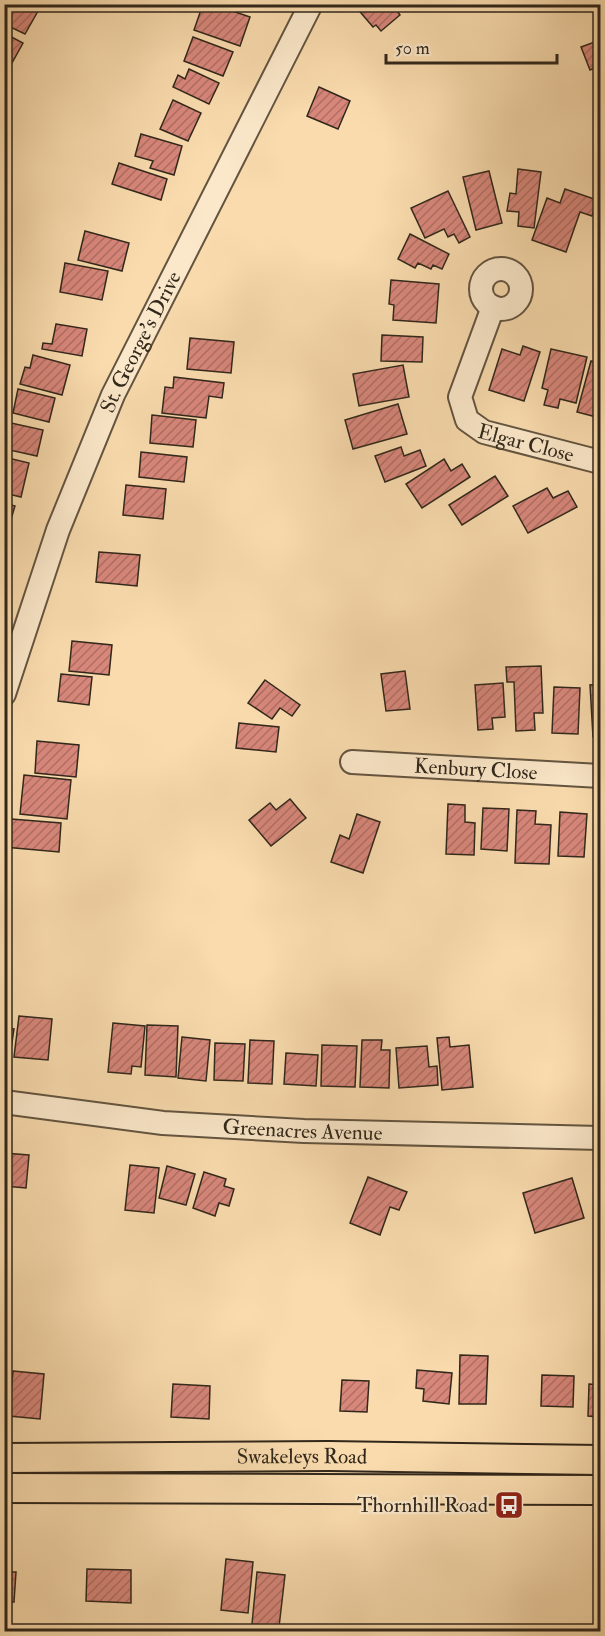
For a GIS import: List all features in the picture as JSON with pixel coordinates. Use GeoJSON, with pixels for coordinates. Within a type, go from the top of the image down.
{"type":"FeatureCollection","features":[{"type":"Feature","properties":{"kind":"main road","name":"Swakeleys Road"},"geometry":{"type":"LineString","coordinates":[[4,1458],[409,1456],[600,1460]]}},
{"type":"Feature","properties":{"kind":"main road"},"geometry":{"type":"LineString","coordinates":[[406,1489],[409,1456]]}},
{"type":"Feature","properties":{"kind":"main road","name":"Swakeleys Road"},"geometry":{"type":"LineString","coordinates":[[4,1488],[600,1490]]}},
{"type":"Feature","properties":{"kind":"street","name":"St. George's Drive"},"geometry":{"type":"LineString","coordinates":[[4,694],[58,530],[113,395],[311,4]]}},
{"type":"Feature","properties":{"kind":"street","name":"Elgar Close"},"geometry":{"type":"LineString","coordinates":[[493,307],[460,397],[462,413],[466,420],[484,432],[600,462]]}},
{"type":"Feature","properties":{"kind":"street","name":"Kenbury Close"},"geometry":{"type":"LineString","coordinates":[[352,762],[600,776]]}},
{"type":"Feature","properties":{"kind":"street","name":"Greenacres Avenue"},"geometry":{"type":"LineString","coordinates":[[4,1102],[163,1123],[304,1131],[600,1138]]}},
{"type":"Feature","properties":{"kind":"building"},"geometry":{"type":"Polygon","coordinates":[[[4,4],[25,4],[38,11],[25,34],[4,24],[4,4]]]}},
{"type":"Feature","properties":{"kind":"building"},"geometry":{"type":"Polygon","coordinates":[[[203,4],[212,4],[250,17],[240,46],[194,30],[203,4]]]}},
{"type":"Feature","properties":{"kind":"building"},"geometry":{"type":"Polygon","coordinates":[[[243,4],[258,4],[256,10],[243,4]]]}},
{"type":"Feature","properties":{"kind":"building"},"geometry":{"type":"Polygon","coordinates":[[[360,4],[392,4],[400,15],[381,31],[376,25],[373,27],[356,7],[360,4]]]}},
{"type":"Feature","properties":{"kind":"building"},"geometry":{"type":"Polygon","coordinates":[[[4,33],[23,43],[7,72],[4,70],[4,33]]]}},
{"type":"Feature","properties":{"kind":"building"},"geometry":{"type":"Polygon","coordinates":[[[193,37],[233,52],[223,76],[184,61],[193,37]]]}},
{"type":"Feature","properties":{"kind":"building"},"geometry":{"type":"Polygon","coordinates":[[[600,40],[600,66],[590,70],[581,47],[600,40]]]}},
{"type":"Feature","properties":{"kind":"building"},"geometry":{"type":"Polygon","coordinates":[[[189,69],[219,83],[209,104],[173,87],[178,75],[185,79],[189,69]]]}},
{"type":"Feature","properties":{"kind":"building"},"geometry":{"type":"Polygon","coordinates":[[[319,87],[350,101],[338,129],[307,116],[319,87]]]}},
{"type":"Feature","properties":{"kind":"building"},"geometry":{"type":"Polygon","coordinates":[[[173,100],[201,113],[188,141],[160,129],[173,100]]]}},
{"type":"Feature","properties":{"kind":"building"},"geometry":{"type":"Polygon","coordinates":[[[141,134],[182,146],[174,175],[150,168],[153,161],[135,156],[141,134]]]}},
{"type":"Feature","properties":{"kind":"building"},"geometry":{"type":"Polygon","coordinates":[[[119,163],[167,179],[161,200],[112,184],[119,163]]]}},
{"type":"Feature","properties":{"kind":"building"},"geometry":{"type":"Polygon","coordinates":[[[518,169],[541,172],[534,228],[518,226],[519,212],[507,211],[510,193],[516,194],[518,169]]]}},
{"type":"Feature","properties":{"kind":"building"},"geometry":{"type":"Polygon","coordinates":[[[489,171],[502,223],[476,230],[463,177],[489,171]]]}},
{"type":"Feature","properties":{"kind":"building"},"geometry":{"type":"Polygon","coordinates":[[[565,189],[597,200],[592,216],[580,212],[566,252],[532,240],[547,198],[560,203],[565,189]]]}},
{"type":"Feature","properties":{"kind":"building"},"geometry":{"type":"Polygon","coordinates":[[[448,191],[470,237],[459,243],[454,234],[448,237],[444,229],[425,238],[411,208],[448,191]]]}},
{"type":"Feature","properties":{"kind":"building"},"geometry":{"type":"Polygon","coordinates":[[[85,231],[129,243],[122,271],[78,260],[85,231]]]}},
{"type":"Feature","properties":{"kind":"building"},"geometry":{"type":"Polygon","coordinates":[[[410,234],[449,254],[442,269],[433,265],[431,269],[418,263],[415,268],[398,259],[410,234]]]}},
{"type":"Feature","properties":{"kind":"building"},"geometry":{"type":"Polygon","coordinates":[[[65,263],[108,271],[102,300],[60,292],[65,263]]]}},
{"type":"Feature","properties":{"kind":"building"},"geometry":{"type":"Polygon","coordinates":[[[391,280],[439,284],[436,323],[393,320],[394,305],[389,304],[391,280]]]}},
{"type":"Feature","properties":{"kind":"building"},"geometry":{"type":"Polygon","coordinates":[[[56,324],[87,329],[82,356],[42,349],[43,343],[52,344],[56,324]]]}},
{"type":"Feature","properties":{"kind":"building"},"geometry":{"type":"Polygon","coordinates":[[[382,335],[423,337],[422,362],[381,361],[382,335]]]}},
{"type":"Feature","properties":{"kind":"building"},"geometry":{"type":"Polygon","coordinates":[[[190,338],[234,342],[231,373],[187,369],[190,338]]]}},
{"type":"Feature","properties":{"kind":"building"},"geometry":{"type":"Polygon","coordinates":[[[523,346],[540,352],[524,401],[489,390],[502,349],[520,355],[523,346]]]}},
{"type":"Feature","properties":{"kind":"building"},"geometry":{"type":"Polygon","coordinates":[[[551,349],[587,357],[576,403],[560,399],[558,408],[544,405],[548,390],[542,388],[551,349]]]}},
{"type":"Feature","properties":{"kind":"building"},"geometry":{"type":"Polygon","coordinates":[[[33,355],[70,365],[62,395],[20,384],[25,367],[30,368],[33,355]]]}},
{"type":"Feature","properties":{"kind":"building"},"geometry":{"type":"Polygon","coordinates":[[[591,361],[600,363],[600,418],[577,412],[591,361]]]}},
{"type":"Feature","properties":{"kind":"building"},"geometry":{"type":"Polygon","coordinates":[[[403,365],[409,397],[359,406],[353,374],[403,365]]]}},
{"type":"Feature","properties":{"kind":"building"},"geometry":{"type":"Polygon","coordinates":[[[174,377],[224,383],[222,398],[209,396],[206,418],[162,413],[165,387],[173,388],[174,377]]]}},
{"type":"Feature","properties":{"kind":"building"},"geometry":{"type":"Polygon","coordinates":[[[18,389],[55,398],[49,422],[13,413],[18,389]]]}},
{"type":"Feature","properties":{"kind":"building"},"geometry":{"type":"Polygon","coordinates":[[[398,404],[407,434],[353,449],[345,420],[398,404]]]}},
{"type":"Feature","properties":{"kind":"building"},"geometry":{"type":"Polygon","coordinates":[[[152,415],[196,420],[193,447],[150,443],[152,415]]]}},
{"type":"Feature","properties":{"kind":"building"},"geometry":{"type":"Polygon","coordinates":[[[11,423],[43,430],[37,456],[5,449],[11,423]]]}},
{"type":"Feature","properties":{"kind":"building"},"geometry":{"type":"Polygon","coordinates":[[[401,447],[404,456],[420,450],[426,466],[385,482],[375,456],[401,447]]]}},
{"type":"Feature","properties":{"kind":"building"},"geometry":{"type":"Polygon","coordinates":[[[141,452],[187,457],[184,482],[139,477],[141,452]]]}},
{"type":"Feature","properties":{"kind":"building"},"geometry":{"type":"Polygon","coordinates":[[[4,457],[29,463],[21,497],[4,493],[4,457]]]}},
{"type":"Feature","properties":{"kind":"building"},"geometry":{"type":"Polygon","coordinates":[[[444,459],[451,471],[462,464],[470,477],[422,508],[406,484],[444,459]]]}},
{"type":"Feature","properties":{"kind":"building"},"geometry":{"type":"Polygon","coordinates":[[[495,476],[508,496],[462,525],[449,505],[495,476]]]}},
{"type":"Feature","properties":{"kind":"building"},"geometry":{"type":"Polygon","coordinates":[[[126,485],[166,489],[163,519],[123,515],[126,485]]]}},
{"type":"Feature","properties":{"kind":"building"},"geometry":{"type":"Polygon","coordinates":[[[547,488],[553,498],[568,491],[577,507],[528,533],[513,506],[547,488]]]}},
{"type":"Feature","properties":{"kind":"building"},"geometry":{"type":"Polygon","coordinates":[[[4,503],[15,506],[6,536],[4,536],[4,503]]]}},
{"type":"Feature","properties":{"kind":"building"},"geometry":{"type":"Polygon","coordinates":[[[99,552],[140,555],[137,586],[96,582],[99,552]]]}},
{"type":"Feature","properties":{"kind":"building"},"geometry":{"type":"Polygon","coordinates":[[[72,641],[112,645],[109,675],[69,671],[72,641]]]}},
{"type":"Feature","properties":{"kind":"building"},"geometry":{"type":"Polygon","coordinates":[[[541,666],[543,713],[534,713],[535,730],[516,731],[514,682],[507,682],[506,667],[541,666]]]}},
{"type":"Feature","properties":{"kind":"building"},"geometry":{"type":"Polygon","coordinates":[[[405,671],[410,709],[386,711],[381,674],[405,671]]]}},
{"type":"Feature","properties":{"kind":"building"},"geometry":{"type":"Polygon","coordinates":[[[61,674],[92,677],[89,705],[58,701],[61,674]]]}},
{"type":"Feature","properties":{"kind":"building"},"geometry":{"type":"Polygon","coordinates":[[[265,680],[300,705],[292,716],[280,708],[272,719],[248,703],[265,680]]]}},
{"type":"Feature","properties":{"kind":"building"},"geometry":{"type":"Polygon","coordinates":[[[503,683],[505,717],[492,718],[493,729],[478,730],[475,685],[503,683]]]}},
{"type":"Feature","properties":{"kind":"building"},"geometry":{"type":"Polygon","coordinates":[[[600,684],[600,736],[593,737],[590,685],[600,684]]]}},
{"type":"Feature","properties":{"kind":"building"},"geometry":{"type":"Polygon","coordinates":[[[554,687],[580,688],[578,734],[552,733],[554,687]]]}},
{"type":"Feature","properties":{"kind":"building"},"geometry":{"type":"Polygon","coordinates":[[[239,723],[279,727],[276,752],[236,748],[239,723]]]}},
{"type":"Feature","properties":{"kind":"building"},"geometry":{"type":"Polygon","coordinates":[[[37,741],[79,745],[76,777],[35,773],[37,741]]]}},
{"type":"Feature","properties":{"kind":"building"},"geometry":{"type":"Polygon","coordinates":[[[24,775],[71,780],[67,819],[20,814],[24,775]]]}},
{"type":"Feature","properties":{"kind":"building"},"geometry":{"type":"Polygon","coordinates":[[[290,799],[306,818],[271,846],[249,820],[270,803],[276,810],[290,799]]]}},
{"type":"Feature","properties":{"kind":"building"},"geometry":{"type":"Polygon","coordinates":[[[448,804],[465,805],[465,822],[475,823],[474,855],[446,854],[448,804]]]}},
{"type":"Feature","properties":{"kind":"building"},"geometry":{"type":"Polygon","coordinates":[[[483,808],[509,809],[507,851],[481,849],[483,808]]]}},
{"type":"Feature","properties":{"kind":"building"},"geometry":{"type":"Polygon","coordinates":[[[517,810],[536,811],[535,824],[551,825],[549,864],[515,863],[517,810]]]}},
{"type":"Feature","properties":{"kind":"building"},"geometry":{"type":"Polygon","coordinates":[[[560,812],[587,814],[584,857],[558,856],[560,812]]]}},
{"type":"Feature","properties":{"kind":"building"},"geometry":{"type":"Polygon","coordinates":[[[357,814],[380,822],[363,873],[331,862],[340,835],[349,839],[357,814]]]}},
{"type":"Feature","properties":{"kind":"building"},"geometry":{"type":"Polygon","coordinates":[[[11,819],[61,823],[59,852],[4,847],[4,831],[10,832],[11,819]]]}},
{"type":"Feature","properties":{"kind":"building"},"geometry":{"type":"Polygon","coordinates":[[[4,1014],[5,1028],[14,1029],[11,1049],[4,1049],[4,1014]]]}},
{"type":"Feature","properties":{"kind":"building"},"geometry":{"type":"Polygon","coordinates":[[[19,1016],[52,1019],[48,1060],[14,1057],[19,1016]]]}},
{"type":"Feature","properties":{"kind":"building"},"geometry":{"type":"Polygon","coordinates":[[[113,1023],[145,1026],[141,1067],[132,1066],[131,1074],[108,1072],[113,1023]]]}},
{"type":"Feature","properties":{"kind":"building"},"geometry":{"type":"Polygon","coordinates":[[[147,1025],[178,1026],[176,1077],[145,1075],[147,1025]]]}},
{"type":"Feature","properties":{"kind":"building"},"geometry":{"type":"Polygon","coordinates":[[[182,1037],[210,1040],[206,1081],[178,1078],[182,1037]]]}},
{"type":"Feature","properties":{"kind":"building"},"geometry":{"type":"Polygon","coordinates":[[[449,1037],[450,1047],[469,1045],[473,1087],[442,1090],[437,1038],[449,1037]]]}},
{"type":"Feature","properties":{"kind":"building"},"geometry":{"type":"Polygon","coordinates":[[[250,1040],[274,1041],[272,1084],[248,1083],[250,1040]]]}},
{"type":"Feature","properties":{"kind":"building"},"geometry":{"type":"Polygon","coordinates":[[[362,1040],[382,1040],[381,1050],[390,1050],[389,1088],[360,1087],[362,1040]]]}},
{"type":"Feature","properties":{"kind":"building"},"geometry":{"type":"Polygon","coordinates":[[[215,1043],[245,1044],[243,1081],[214,1080],[215,1043]]]}},
{"type":"Feature","properties":{"kind":"building"},"geometry":{"type":"Polygon","coordinates":[[[322,1045],[357,1046],[355,1087],[321,1086],[322,1045]]]}},
{"type":"Feature","properties":{"kind":"building"},"geometry":{"type":"Polygon","coordinates":[[[427,1046],[429,1067],[437,1066],[438,1085],[399,1088],[396,1048],[427,1046]]]}},
{"type":"Feature","properties":{"kind":"building"},"geometry":{"type":"Polygon","coordinates":[[[286,1053],[318,1055],[316,1086],[284,1084],[286,1053]]]}},
{"type":"Feature","properties":{"kind":"building"},"geometry":{"type":"Polygon","coordinates":[[[4,1153],[29,1155],[26,1188],[4,1186],[4,1153]]]}},
{"type":"Feature","properties":{"kind":"building"},"geometry":{"type":"Polygon","coordinates":[[[130,1165],[159,1168],[154,1213],[125,1210],[130,1165]]]}},
{"type":"Feature","properties":{"kind":"building"},"geometry":{"type":"Polygon","coordinates":[[[167,1166],[195,1174],[186,1205],[159,1198],[167,1166]]]}},
{"type":"Feature","properties":{"kind":"building"},"geometry":{"type":"Polygon","coordinates":[[[204,1172],[226,1179],[224,1186],[234,1189],[229,1206],[219,1203],[215,1216],[193,1208],[204,1172]]]}},
{"type":"Feature","properties":{"kind":"building"},"geometry":{"type":"Polygon","coordinates":[[[368,1177],[407,1192],[399,1210],[390,1207],[380,1235],[350,1223],[368,1177]]]}},
{"type":"Feature","properties":{"kind":"building"},"geometry":{"type":"Polygon","coordinates":[[[572,1178],[584,1218],[535,1233],[523,1193],[572,1178]]]}},
{"type":"Feature","properties":{"kind":"building"},"geometry":{"type":"Polygon","coordinates":[[[460,1355],[488,1356],[486,1404],[459,1404],[460,1355]]]}},
{"type":"Feature","properties":{"kind":"building"},"geometry":{"type":"Polygon","coordinates":[[[417,1370],[452,1373],[449,1404],[423,1401],[424,1389],[416,1388],[417,1370]]]}},
{"type":"Feature","properties":{"kind":"building"},"geometry":{"type":"Polygon","coordinates":[[[13,1371],[44,1374],[40,1419],[9,1416],[13,1371]]]}},
{"type":"Feature","properties":{"kind":"building"},"geometry":{"type":"Polygon","coordinates":[[[542,1375],[574,1376],[573,1407],[541,1406],[542,1375]]]}},
{"type":"Feature","properties":{"kind":"building"},"geometry":{"type":"Polygon","coordinates":[[[342,1380],[369,1381],[367,1412],[340,1411],[342,1380]]]}},
{"type":"Feature","properties":{"kind":"building"},"geometry":{"type":"Polygon","coordinates":[[[173,1384],[210,1386],[209,1419],[171,1417],[173,1384]]]}},
{"type":"Feature","properties":{"kind":"building"},"geometry":{"type":"Polygon","coordinates":[[[589,1384],[600,1385],[600,1417],[588,1416],[589,1384]]]}},
{"type":"Feature","properties":{"kind":"building"},"geometry":{"type":"Polygon","coordinates":[[[226,1559],[253,1562],[248,1613],[221,1610],[226,1559]]]}},
{"type":"Feature","properties":{"kind":"building"},"geometry":{"type":"Polygon","coordinates":[[[87,1569],[131,1570],[131,1603],[86,1601],[87,1569]]]}},
{"type":"Feature","properties":{"kind":"building"},"geometry":{"type":"Polygon","coordinates":[[[4,1572],[16,1572],[14,1602],[4,1602],[4,1572]]]}},
{"type":"Feature","properties":{"kind":"building"},"geometry":{"type":"Polygon","coordinates":[[[257,1572],[285,1575],[279,1627],[252,1624],[257,1572]]]}},
{"type":"Feature","properties":{"kind":"place","name":"Thornhill Road"},"geometry":{"type":"Point","coordinates":[509,1505]}}]}
